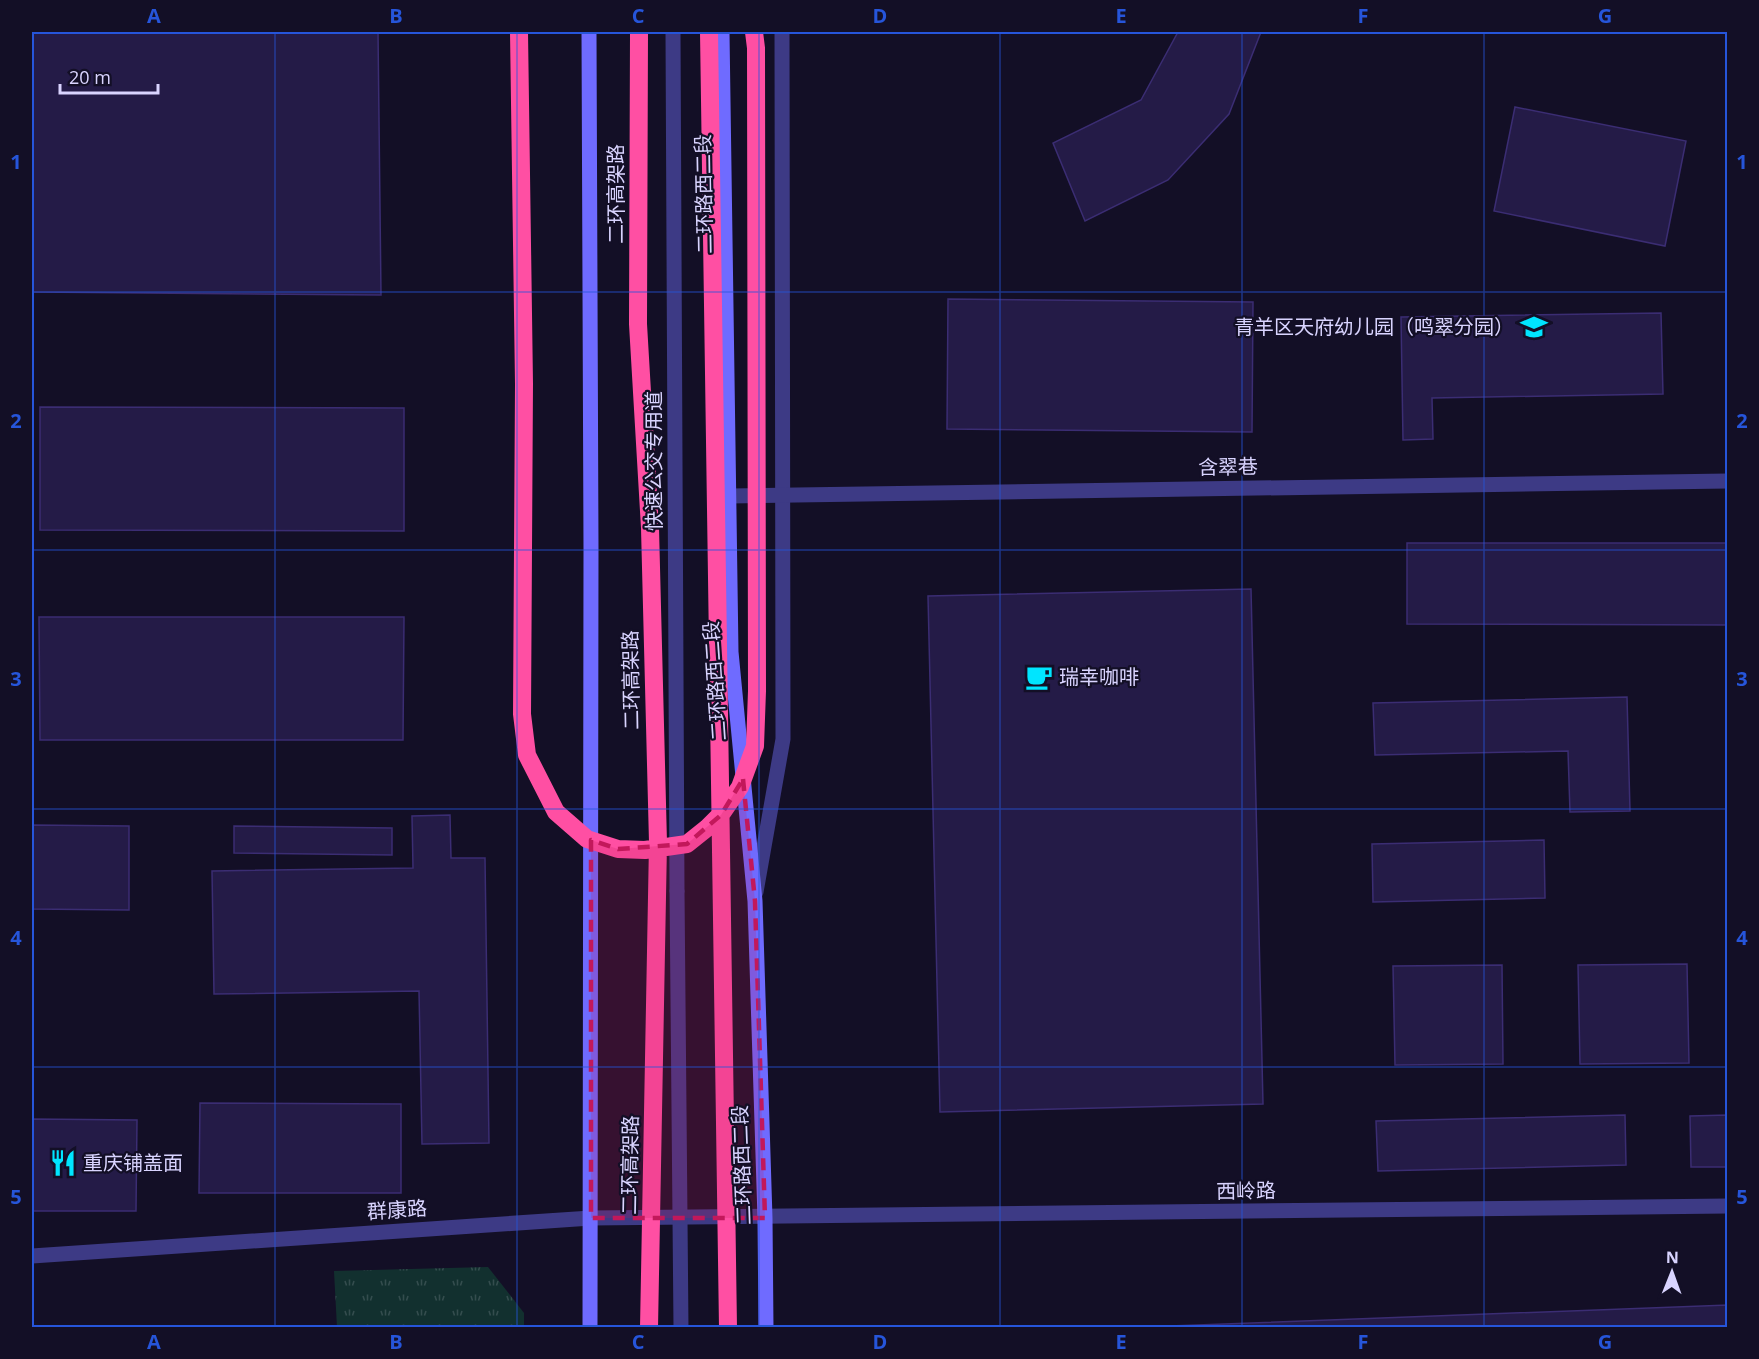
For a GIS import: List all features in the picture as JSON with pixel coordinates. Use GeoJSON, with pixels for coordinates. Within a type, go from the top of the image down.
{"type":"FeatureCollection","features":[{"type":"Feature","properties":{"kind":"highway"},"geometry":{"type":"LineString","coordinates":[[519,32],[524,384],[522,714],[527,755],[556,812],[587,839],[618,849],[645,850],[687,844],[707,828],[722,813],[740,787],[755,746],[758,691],[756,48],[754,32]]}},
{"type":"Feature","properties":{"kind":"highway","name":"二环高架路"},"geometry":{"type":"LineString","coordinates":[[639,32],[638,324],[650,528],[658,843],[649,1328]]}},
{"type":"Feature","properties":{"kind":"highway"},"geometry":{"type":"LineString","coordinates":[[709,32],[728,1328]]}},
{"type":"Feature","properties":{"kind":"main road"},"geometry":{"type":"LineString","coordinates":[[588,32],[590,1328]]}},
{"type":"Feature","properties":{"kind":"main road","name":"二环路西二段"},"geometry":{"type":"LineString","coordinates":[[722,32],[731,652],[755,901],[765,1218],[766,1328]]}},
{"type":"Feature","properties":{"kind":"street","name":"快速公交专用道"},"geometry":{"type":"LineString","coordinates":[[673,32],[681,1328]]}},
{"type":"Feature","properties":{"kind":"street"},"geometry":{"type":"LineString","coordinates":[[755,901],[783,739],[782,32]]}},
{"type":"Feature","properties":{"kind":"street","name":"含翠巷"},"geometry":{"type":"LineString","coordinates":[[729,496],[1728,481]]}},
{"type":"Feature","properties":{"kind":"street","name":"西岭路"},"geometry":{"type":"LineString","coordinates":[[765,1218],[1728,1206]]}},
{"type":"Feature","properties":{"kind":"street","name":"群康路"},"geometry":{"type":"LineString","coordinates":[[32,1256],[591,1218],[765,1218]]}},
{"type":"Feature","properties":{"kind":"highlighted area"},"geometry":{"type":"Polygon","coordinates":[[[743,779],[755,901],[765,1218],[591,1218],[591,840],[618,849],[687,844],[721,815],[743,779]]]}},
{"type":"Feature","properties":{"kind":"green space"},"geometry":{"type":"Polygon","coordinates":[[[488,1267],[524,1313],[524,1327],[337,1327],[334,1271],[488,1267]]]}},
{"type":"Feature","properties":{"kind":"building"},"geometry":{"type":"Polygon","coordinates":[[[32,32],[378,32],[381,295],[32,292],[32,32]]]}},
{"type":"Feature","properties":{"kind":"building"},"geometry":{"type":"Polygon","coordinates":[[[1178,32],[1261,32],[1229,114],[1168,180],[1085,221],[1053,143],[1141,100],[1178,32]]]}},
{"type":"Feature","properties":{"kind":"building"},"geometry":{"type":"Polygon","coordinates":[[[1515,107],[1686,141],[1665,246],[1494,211],[1515,107]]]}},
{"type":"Feature","properties":{"kind":"building"},"geometry":{"type":"Polygon","coordinates":[[[948,299],[1253,302],[1252,432],[947,429],[948,299]]]}},
{"type":"Feature","properties":{"kind":"building"},"geometry":{"type":"Polygon","coordinates":[[[1661,313],[1663,394],[1432,398],[1433,439],[1403,440],[1401,317],[1661,313]]]}},
{"type":"Feature","properties":{"kind":"building"},"geometry":{"type":"Polygon","coordinates":[[[40,407],[404,408],[404,531],[40,530],[40,407]]]}},
{"type":"Feature","properties":{"kind":"building"},"geometry":{"type":"Polygon","coordinates":[[[1407,543],[1728,543],[1728,625],[1407,624],[1407,543]]]}},
{"type":"Feature","properties":{"kind":"building"},"geometry":{"type":"Polygon","coordinates":[[[1251,589],[1263,1104],[940,1112],[928,596],[1251,589]]]}},
{"type":"Feature","properties":{"kind":"building"},"geometry":{"type":"Polygon","coordinates":[[[39,617],[404,617],[403,740],[40,740],[39,617]]]}},
{"type":"Feature","properties":{"kind":"building"},"geometry":{"type":"Polygon","coordinates":[[[1627,697],[1630,811],[1570,812],[1568,751],[1375,755],[1373,703],[1627,697]]]}},
{"type":"Feature","properties":{"kind":"building"},"geometry":{"type":"Polygon","coordinates":[[[450,815],[451,858],[485,858],[489,1143],[422,1144],[419,991],[214,994],[212,871],[413,868],[412,816],[450,815]]]}},
{"type":"Feature","properties":{"kind":"building"},"geometry":{"type":"Polygon","coordinates":[[[32,825],[129,826],[129,910],[32,909],[32,825]]]}},
{"type":"Feature","properties":{"kind":"building"},"geometry":{"type":"Polygon","coordinates":[[[234,826],[392,828],[392,855],[234,853],[234,826]]]}},
{"type":"Feature","properties":{"kind":"building"},"geometry":{"type":"Polygon","coordinates":[[[1544,840],[1545,898],[1373,902],[1372,844],[1544,840]]]}},
{"type":"Feature","properties":{"kind":"building"},"geometry":{"type":"Polygon","coordinates":[[[1687,964],[1689,1063],[1580,1064],[1578,965],[1687,964]]]}},
{"type":"Feature","properties":{"kind":"building"},"geometry":{"type":"Polygon","coordinates":[[[1502,965],[1503,1064],[1395,1065],[1393,966],[1502,965]]]}},
{"type":"Feature","properties":{"kind":"building"},"geometry":{"type":"Polygon","coordinates":[[[200,1103],[401,1104],[401,1193],[199,1193],[200,1103]]]}},
{"type":"Feature","properties":{"kind":"building"},"geometry":{"type":"Polygon","coordinates":[[[1625,1115],[1626,1165],[1378,1171],[1376,1121],[1625,1115]]]}},
{"type":"Feature","properties":{"kind":"building"},"geometry":{"type":"Polygon","coordinates":[[[1728,1115],[1728,1167],[1691,1167],[1690,1116],[1728,1115]]]}},
{"type":"Feature","properties":{"kind":"building"},"geometry":{"type":"Polygon","coordinates":[[[32,1119],[137,1120],[136,1211],[32,1211],[32,1119]]]}},
{"type":"Feature","properties":{"kind":"building"},"geometry":{"type":"Polygon","coordinates":[[[1728,1305],[1728,1328],[1170,1328],[1170,1326],[1728,1305]]]}},
{"type":"Feature","properties":{"kind":"place","name":"青羊区天府幼儿园（鸣翠分园）"},"geometry":{"type":"Point","coordinates":[1534,327]}},
{"type":"Feature","properties":{"kind":"place","name":"瑞幸咖啡"},"geometry":{"type":"Point","coordinates":[1039,677]}},
{"type":"Feature","properties":{"kind":"place","name":"重庆铺盖面"},"geometry":{"type":"Point","coordinates":[63,1163]}}]}
